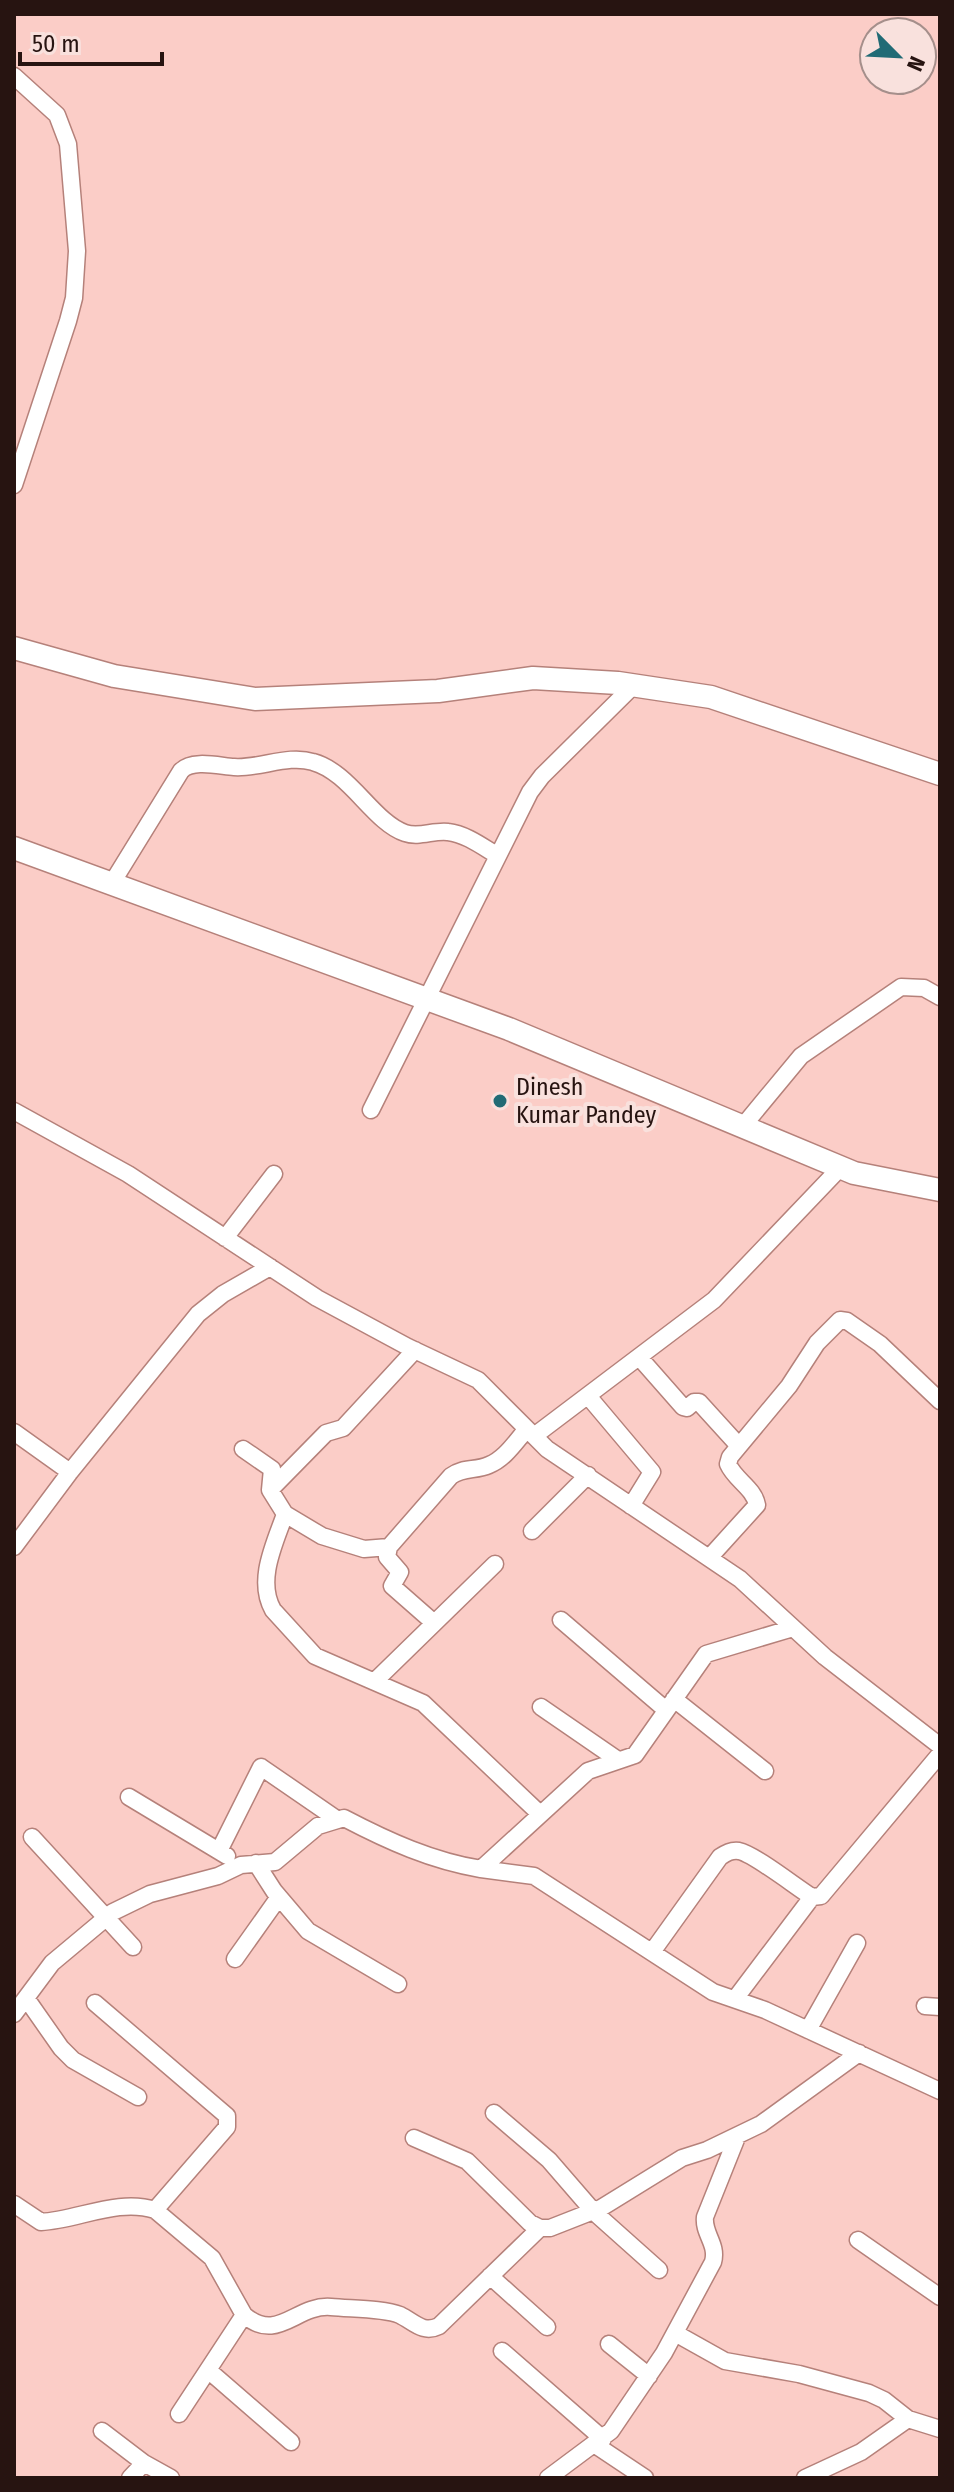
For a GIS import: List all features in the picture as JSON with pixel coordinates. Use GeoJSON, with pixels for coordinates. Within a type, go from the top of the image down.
{"type":"FeatureCollection","features":[{"type":"Feature","properties":{"kind":"street"},"geometry":{"type":"LineString","coordinates":[[14,76],[57,115],[68,144],[77,251],[74,298],[68,321],[14,485]]}},
{"type":"Feature","properties":{"kind":"street"},"geometry":{"type":"LineString","coordinates":[[14,648],[114,676],[255,699],[438,691],[533,678],[634,685],[711,697],[940,774]]}},
{"type":"Feature","properties":{"kind":"street"},"geometry":{"type":"LineString","coordinates":[[371,1110],[536,783],[634,685]]}},
{"type":"Feature","properties":{"kind":"street"},"geometry":{"type":"LineString","coordinates":[[112,883],[181,771],[191,765],[252,768],[298,759],[312,761],[339,776],[402,832],[420,834],[446,831],[498,856]]}},
{"type":"Feature","properties":{"kind":"street"},"geometry":{"type":"LineString","coordinates":[[14,848],[509,1029],[854,1173],[940,1190]]}},
{"type":"Feature","properties":{"kind":"street"},"geometry":{"type":"LineString","coordinates":[[743,1126],[801,1056],[901,987],[912,985],[924,988],[940,997]]}},
{"type":"Feature","properties":{"kind":"street"},"geometry":{"type":"LineString","coordinates":[[14,1111],[128,1174],[317,1298],[478,1380],[547,1449],[740,1579],[825,1657],[940,1746]]}},
{"type":"Feature","properties":{"kind":"street"},"geometry":{"type":"LineString","coordinates":[[433,1622],[392,1586],[400,1572],[387,1557],[389,1547],[451,1476],[457,1471],[492,1464],[530,1432],[588,1396],[714,1300],[841,1167]]}},
{"type":"Feature","properties":{"kind":"street"},"geometry":{"type":"LineString","coordinates":[[225,1238],[274,1174]]}},
{"type":"Feature","properties":{"kind":"street"},"geometry":{"type":"LineString","coordinates":[[14,1547],[70,1472],[198,1314],[223,1294],[270,1267]]}},
{"type":"Feature","properties":{"kind":"street"},"geometry":{"type":"LineString","coordinates":[[709,1558],[757,1505],[756,1498],[728,1464],[739,1446],[789,1386],[817,1343],[840,1320],[847,1321],[880,1344],[940,1401]]}},
{"type":"Feature","properties":{"kind":"street"},"geometry":{"type":"LineString","coordinates":[[270,1490],[326,1433],[343,1428],[415,1350]]}},
{"type":"Feature","properties":{"kind":"street"},"geometry":{"type":"LineString","coordinates":[[639,1357],[683,1407],[699,1402],[739,1446]]}},
{"type":"Feature","properties":{"kind":"street"},"geometry":{"type":"LineString","coordinates":[[588,1396],[652,1472],[631,1506]]}},
{"type":"Feature","properties":{"kind":"street"},"geometry":{"type":"LineString","coordinates":[[14,1432],[70,1472]]}},
{"type":"Feature","properties":{"kind":"street"},"geometry":{"type":"LineString","coordinates":[[243,1449],[270,1466],[270,1490],[285,1514],[322,1536],[364,1549],[389,1547]]}},
{"type":"Feature","properties":{"kind":"street"},"geometry":{"type":"LineString","coordinates":[[532,1531],[588,1475]]}},
{"type":"Feature","properties":{"kind":"street"},"geometry":{"type":"LineString","coordinates":[[285,1514],[265,1574],[269,1604],[310,1652],[423,1703],[540,1814]]}},
{"type":"Feature","properties":{"kind":"street"},"geometry":{"type":"LineString","coordinates":[[375,1681],[495,1564]]}},
{"type":"Feature","properties":{"kind":"street"},"geometry":{"type":"LineString","coordinates":[[561,1620],[670,1704],[765,1771]]}},
{"type":"Feature","properties":{"kind":"street"},"geometry":{"type":"LineString","coordinates":[[481,1869],[588,1771],[635,1755],[706,1654],[793,1628]]}},
{"type":"Feature","properties":{"kind":"street"},"geometry":{"type":"LineString","coordinates":[[541,1707],[618,1760]]}},
{"type":"Feature","properties":{"kind":"street"},"geometry":{"type":"LineString","coordinates":[[652,1952],[720,1857],[726,1853],[747,1854],[812,1897],[821,1896],[940,1754]]}},
{"type":"Feature","properties":{"kind":"street"},"geometry":{"type":"LineString","coordinates":[[219,1851],[261,1767],[338,1820]]}},
{"type":"Feature","properties":{"kind":"street"},"geometry":{"type":"LineString","coordinates":[[129,1797],[219,1851],[249,1864],[313,1935],[398,1984]]}},
{"type":"Feature","properties":{"kind":"street"},"geometry":{"type":"LineString","coordinates":[[138,2097],[73,2060],[19,2002],[52,1963],[113,1912],[150,1894],[218,1876],[249,1864],[275,1862],[318,1826],[344,1818],[384,1839],[447,1863],[534,1876],[713,1992],[808,2030],[940,2091]]}},
{"type":"Feature","properties":{"kind":"street"},"geometry":{"type":"LineString","coordinates":[[32,1837],[133,1947]]}},
{"type":"Feature","properties":{"kind":"street"},"geometry":{"type":"LineString","coordinates":[[235,1959],[279,1897]]}},
{"type":"Feature","properties":{"kind":"street"},"geometry":{"type":"LineString","coordinates":[[735,1999],[812,1897]]}},
{"type":"Feature","properties":{"kind":"street"},"geometry":{"type":"LineString","coordinates":[[808,2030],[857,1943]]}},
{"type":"Feature","properties":{"kind":"street"},"geometry":{"type":"LineString","coordinates":[[95,2003],[229,2120],[227,2127],[155,2210]]}},
{"type":"Feature","properties":{"kind":"street"},"geometry":{"type":"LineString","coordinates":[[414,2138],[467,2161],[530,2223],[540,2228],[550,2228],[594,2212],[682,2158],[737,2137],[785,2109],[859,2053]]}},
{"type":"Feature","properties":{"kind":"street"},"geometry":{"type":"LineString","coordinates":[[494,2113],[549,2160],[594,2212],[659,2270]]}},
{"type":"Feature","properties":{"kind":"street"},"geometry":{"type":"LineString","coordinates":[[548,2478],[611,2431],[675,2333],[713,2262],[714,2248],[704,2224],[705,2217],[737,2137]]}},
{"type":"Feature","properties":{"kind":"street"},"geometry":{"type":"LineString","coordinates":[[14,2204],[41,2222],[99,2209],[144,2207],[155,2210],[212,2258],[244,2315],[252,2322],[272,2327],[308,2309],[324,2307],[393,2313],[424,2329],[432,2329],[439,2326],[540,2228]]}},
{"type":"Feature","properties":{"kind":"street"},"geometry":{"type":"LineString","coordinates":[[858,2240],[940,2297]]}},
{"type":"Feature","properties":{"kind":"street"},"geometry":{"type":"LineString","coordinates":[[490,2276],[547,2327]]}},
{"type":"Feature","properties":{"kind":"street"},"geometry":{"type":"LineString","coordinates":[[179,2414],[244,2315]]}},
{"type":"Feature","properties":{"kind":"street"},"geometry":{"type":"LineString","coordinates":[[675,2333],[725,2361],[799,2374],[869,2393],[884,2400],[908,2419],[940,2429]]}},
{"type":"Feature","properties":{"kind":"street"},"geometry":{"type":"LineString","coordinates":[[609,2344],[649,2376]]}},
{"type":"Feature","properties":{"kind":"street"},"geometry":{"type":"LineString","coordinates":[[502,2351],[599,2442],[645,2478]]}},
{"type":"Feature","properties":{"kind":"street"},"geometry":{"type":"LineString","coordinates":[[208,2370],[291,2442]]}},
{"type":"Feature","properties":{"kind":"street"},"geometry":{"type":"LineString","coordinates":[[805,2478],[861,2452],[908,2419]]}},
{"type":"Feature","properties":{"kind":"street"},"geometry":{"type":"LineString","coordinates":[[102,2431],[144,2463],[171,2478]]}},
{"type":"Feature","properties":{"kind":"street"},"geometry":{"type":"LineString","coordinates":[[130,2478],[144,2463]]}},
{"type":"Feature","properties":{"kind":"place","name":"Dinesh Kumar Pandey"},"geometry":{"type":"Point","coordinates":[500,1101]}}]}
